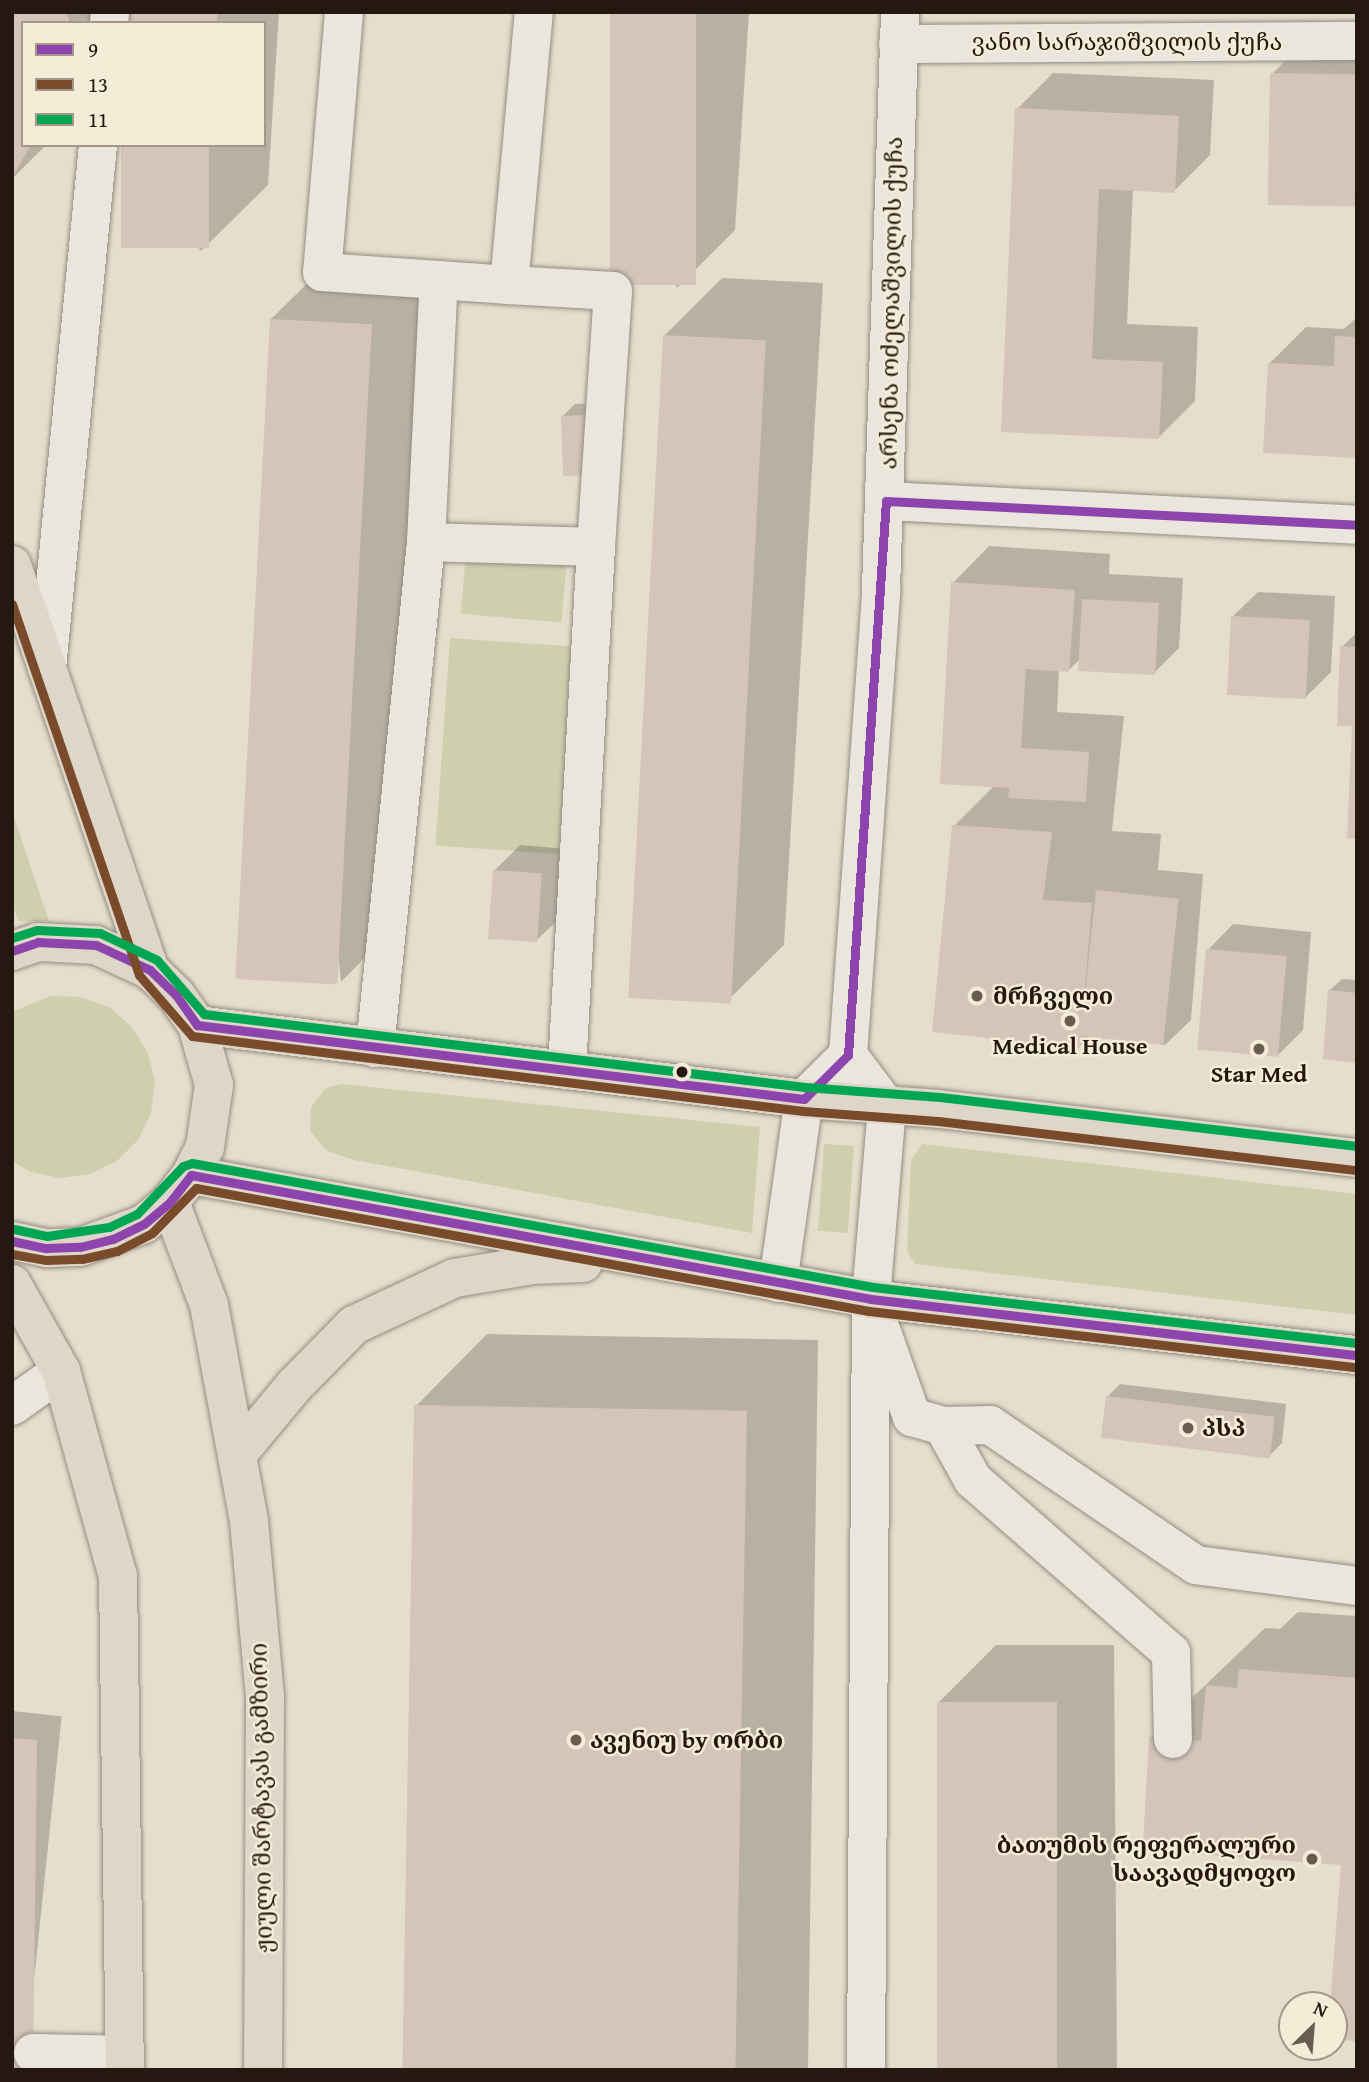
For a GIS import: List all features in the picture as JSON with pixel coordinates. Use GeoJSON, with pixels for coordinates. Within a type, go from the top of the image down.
{"type":"FeatureCollection","features":[{"type":"Feature","properties":{"kind":"main road"},"geometry":{"type":"LineString","coordinates":[[12,565],[150,970]]}},
{"type":"Feature","properties":{"kind":"main road"},"geometry":{"type":"LineString","coordinates":[[12,951],[38,942],[96,946],[150,970],[176,995],[197,1025],[214,1085],[212,1116],[181,1189],[144,1224],[80,1247],[46,1248],[12,1241]]}},
{"type":"Feature","properties":{"kind":"main road"},"geometry":{"type":"LineString","coordinates":[[197,1025],[804,1099],[1357,1158]]}},
{"type":"Feature","properties":{"kind":"main road"},"geometry":{"type":"LineString","coordinates":[[181,1189],[654,1261],[871,1299],[1357,1355]]}},
{"type":"Feature","properties":{"kind":"main road","name":"ჟიული შარტავას გამზირი"},"geometry":{"type":"LineString","coordinates":[[181,1189],[240,1451],[265,1696],[263,2070]]}},
{"type":"Feature","properties":{"kind":"main road"},"geometry":{"type":"LineString","coordinates":[[240,1451],[294,1386],[354,1325],[443,1284],[533,1265],[654,1261]]}},
{"type":"Feature","properties":{"kind":"main road"},"geometry":{"type":"LineString","coordinates":[[12,1284],[61,1371],[118,1576],[125,2063]]}},
{"type":"Feature","properties":{"kind":"street"},"geometry":{"type":"LineString","coordinates":[[344,12],[322,272],[613,291],[567,1069]]}},
{"type":"Feature","properties":{"kind":"street"},"geometry":{"type":"LineString","coordinates":[[509,285],[534,12]]}},
{"type":"Feature","properties":{"kind":"street","name":"ვანო სარაჯიშვილის ქუჩა"},"geometry":{"type":"LineString","coordinates":[[899,28],[1357,41]]}},
{"type":"Feature","properties":{"kind":"street","name":"არსენა ოძელაშვილის ქუჩა"},"geometry":{"type":"LineString","coordinates":[[848,1055],[886,501],[899,28]]}},
{"type":"Feature","properties":{"kind":"street"},"geometry":{"type":"LineString","coordinates":[[47,668],[98,147]]}},
{"type":"Feature","properties":{"kind":"street"},"geometry":{"type":"LineString","coordinates":[[375,1048],[426,542],[439,280]]}},
{"type":"Feature","properties":{"kind":"street"},"geometry":{"type":"LineString","coordinates":[[886,501],[1357,525]]}},
{"type":"Feature","properties":{"kind":"street"},"geometry":{"type":"LineString","coordinates":[[426,542],[596,547]]}},
{"type":"Feature","properties":{"kind":"street"},"geometry":{"type":"LineString","coordinates":[[778,1283],[804,1099],[848,1055],[887,1107],[871,1299],[866,2070]]}},
{"type":"Feature","properties":{"kind":"street"},"geometry":{"type":"LineString","coordinates":[[871,1299],[912,1417],[943,1426],[990,1425],[1196,1565],[1357,1586]]}},
{"type":"Feature","properties":{"kind":"street"},"geometry":{"type":"LineString","coordinates":[[12,1406],[61,1371]]}},
{"type":"Feature","properties":{"kind":"street"},"geometry":{"type":"LineString","coordinates":[[943,1426],[973,1480],[1171,1653],[1173,1739]]}},
{"type":"Feature","properties":{"kind":"street"},"geometry":{"type":"LineString","coordinates":[[33,2053],[125,2063]]}},
{"type":"Feature","properties":{"kind":"green space"},"geometry":{"type":"Polygon","coordinates":[[[466,554],[567,563],[561,623],[461,614],[466,554]]]}},
{"type":"Feature","properties":{"kind":"green space"},"geometry":{"type":"Polygon","coordinates":[[[450,638],[580,647],[565,855],[435,845],[450,638]]]}},
{"type":"Feature","properties":{"kind":"green space"},"geometry":{"type":"Polygon","coordinates":[[[12,811],[49,921],[18,921],[12,903],[12,811]]]}},
{"type":"Feature","properties":{"kind":"green space"},"geometry":{"type":"Polygon","coordinates":[[[50,996],[80,997],[109,1007],[132,1027],[148,1053],[155,1082],[151,1113],[138,1140],[117,1161],[90,1174],[60,1178],[31,1172],[12,1161],[12,1012],[50,996]]]}},
{"type":"Feature","properties":{"kind":"green space"},"geometry":{"type":"Polygon","coordinates":[[[341,1084],[760,1127],[752,1233],[354,1160],[327,1151],[310,1131],[311,1107],[326,1088],[341,1084]]]}},
{"type":"Feature","properties":{"kind":"green space"},"geometry":{"type":"Polygon","coordinates":[[[824,1144],[854,1146],[848,1233],[818,1231],[824,1144]]]}},
{"type":"Feature","properties":{"kind":"green space"},"geometry":{"type":"Polygon","coordinates":[[[922,1144],[1357,1194],[1357,1315],[915,1264],[907,1251],[911,1161],[922,1144]]]}},
{"type":"Feature","properties":{"kind":"building"},"geometry":{"type":"Polygon","coordinates":[[[12,12],[66,12],[69,21],[21,21],[21,147],[30,147],[12,178],[12,12]]]}},
{"type":"Feature","properties":{"kind":"building"},"geometry":{"type":"Polygon","coordinates":[[[129,12],[217,12],[217,21],[129,21],[129,12]]]}},
{"type":"Feature","properties":{"kind":"building"},"geometry":{"type":"Polygon","coordinates":[[[610,12],[696,12],[696,285],[610,285],[610,12]]]}},
{"type":"Feature","properties":{"kind":"building"},"geometry":{"type":"Polygon","coordinates":[[[1270,73],[1357,75],[1355,206],[1268,205],[1270,73]]]}},
{"type":"Feature","properties":{"kind":"building"},"geometry":{"type":"Polygon","coordinates":[[[1015,108],[1179,116],[1175,193],[1099,189],[1092,359],[1163,362],[1159,439],[1001,432],[1015,108]]]}},
{"type":"Feature","properties":{"kind":"building"},"geometry":{"type":"Polygon","coordinates":[[[121,147],[209,147],[209,248],[121,248],[121,147]]]}},
{"type":"Feature","properties":{"kind":"building"},"geometry":{"type":"Polygon","coordinates":[[[270,319],[372,324],[337,984],[235,979],[270,319]]]}},
{"type":"Feature","properties":{"kind":"building"},"geometry":{"type":"Polygon","coordinates":[[[663,335],[766,340],[731,1003],[628,998],[663,335]]]}},
{"type":"Feature","properties":{"kind":"building"},"geometry":{"type":"Polygon","coordinates":[[[1335,336],[1357,337],[1357,458],[1263,453],[1268,363],[1334,366],[1335,336]]]}},
{"type":"Feature","properties":{"kind":"building"},"geometry":{"type":"Polygon","coordinates":[[[588,415],[590,475],[563,476],[561,416],[588,415]]]}},
{"type":"Feature","properties":{"kind":"building"},"geometry":{"type":"Polygon","coordinates":[[[951,582],[1075,590],[1069,672],[1026,669],[1021,748],[1089,752],[1086,802],[1008,798],[1009,788],[940,784],[951,582]]]}},
{"type":"Feature","properties":{"kind":"building"},"geometry":{"type":"Polygon","coordinates":[[[1082,599],[1159,603],[1155,675],[1078,671],[1082,599]]]}},
{"type":"Feature","properties":{"kind":"building"},"geometry":{"type":"Polygon","coordinates":[[[1231,616],[1310,620],[1306,699],[1227,695],[1231,616]]]}},
{"type":"Feature","properties":{"kind":"building"},"geometry":{"type":"Polygon","coordinates":[[[1340,646],[1357,647],[1357,839],[1347,838],[1352,726],[1337,726],[1340,646]]]}},
{"type":"Feature","properties":{"kind":"building"},"geometry":{"type":"Polygon","coordinates":[[[952,825],[1052,832],[1043,900],[1092,903],[1080,1048],[932,1032],[952,825]]]}},
{"type":"Feature","properties":{"kind":"building"},"geometry":{"type":"Polygon","coordinates":[[[493,870],[542,873],[537,942],[488,939],[493,870]]]}},
{"type":"Feature","properties":{"kind":"building"},"geometry":{"type":"Polygon","coordinates":[[[1096,890],[1179,899],[1163,1045],[1081,1036],[1096,890]]]}},
{"type":"Feature","properties":{"kind":"building"},"geometry":{"type":"Polygon","coordinates":[[[1206,949],[1287,956],[1278,1057],[1197,1050],[1206,949]]]}},
{"type":"Feature","properties":{"kind":"building"},"geometry":{"type":"Polygon","coordinates":[[[1328,990],[1357,993],[1357,1063],[1323,1059],[1328,990]]]}},
{"type":"Feature","properties":{"kind":"building"},"geometry":{"type":"Polygon","coordinates":[[[1106,1396],[1275,1417],[1270,1458],[1101,1438],[1106,1396]]]}},
{"type":"Feature","properties":{"kind":"building","name":"ავენიუ by ორბი"},"geometry":{"type":"Polygon","coordinates":[[[414,1405],[747,1411],[735,2070],[402,2070],[414,1405]]]}},
{"type":"Feature","properties":{"kind":"building","name":"ბათუმის რეფერალური საავადმყოფო"},"geometry":{"type":"Polygon","coordinates":[[[1239,1669],[1357,1678],[1357,2041],[1348,2041],[1348,1991],[1331,1991],[1341,1865],[1193,1854],[1193,1849],[1143,1844],[1149,1737],[1201,1741],[1206,1685],[1237,1688],[1239,1669]]]}},
{"type":"Feature","properties":{"kind":"building"},"geometry":{"type":"Polygon","coordinates":[[[937,1702],[1057,1702],[1057,2070],[937,2070],[937,1702]]]}},
{"type":"Feature","properties":{"kind":"building"},"geometry":{"type":"Polygon","coordinates":[[[12,1738],[37,1740],[33,2070],[12,2070],[12,1738]]]}},
{"type":"Feature","properties":{"kind":"transit line","name":"9"},"geometry":{"type":"LineString","coordinates":[[12,951],[38,942],[96,945],[150,970],[176,995],[197,1025],[804,1099],[848,1055],[886,501],[1357,525]]}},
{"type":"Feature","properties":{"kind":"transit line","name":"13"},"geometry":{"type":"LineString","coordinates":[[12,604],[139,975],[192,1036],[803,1111],[938,1121],[1356,1170]]}},
{"type":"Feature","properties":{"kind":"transit line","name":"11"},"geometry":{"type":"LineString","coordinates":[[12,938],[37,930],[100,933],[157,960],[204,1014],[805,1087],[940,1097],[1357,1146]]}},
{"type":"Feature","properties":{"kind":"transit line","name":"11"},"geometry":{"type":"LineString","coordinates":[[14,1229],[47,1236],[109,1227],[137,1214],[183,1166],[192,1163],[873,1287],[1357,1343]]}},
{"type":"Feature","properties":{"kind":"transit line","name":"9"},"geometry":{"type":"LineString","coordinates":[[12,1241],[46,1248],[80,1247],[113,1239],[144,1224],[170,1202],[191,1175],[871,1299],[1357,1355]]}},
{"type":"Feature","properties":{"kind":"transit line","name":"13"},"geometry":{"type":"LineString","coordinates":[[12,1254],[46,1260],[82,1259],[117,1251],[152,1233],[196,1188],[869,1311],[1356,1367]]}},
{"type":"Feature","properties":{"kind":"place","name":"მრჩველი"},"geometry":{"type":"Point","coordinates":[977,996]}},
{"type":"Feature","properties":{"kind":"place","name":"Medical House"},"geometry":{"type":"Point","coordinates":[1070,1021]}},
{"type":"Feature","properties":{"kind":"place","name":"Star Med"},"geometry":{"type":"Point","coordinates":[1259,1049]}},
{"type":"Feature","properties":{"kind":"place","name":"პსპ"},"geometry":{"type":"Point","coordinates":[1188,1428]}},
{"type":"Feature","properties":{"kind":"place","name":"ავენიუ by ორბი"},"geometry":{"type":"Point","coordinates":[576,1740]}},
{"type":"Feature","properties":{"kind":"place","name":"ბათუმის რეფერალური საავადმყოფო"},"geometry":{"type":"Point","coordinates":[1312,1859]}}]}
